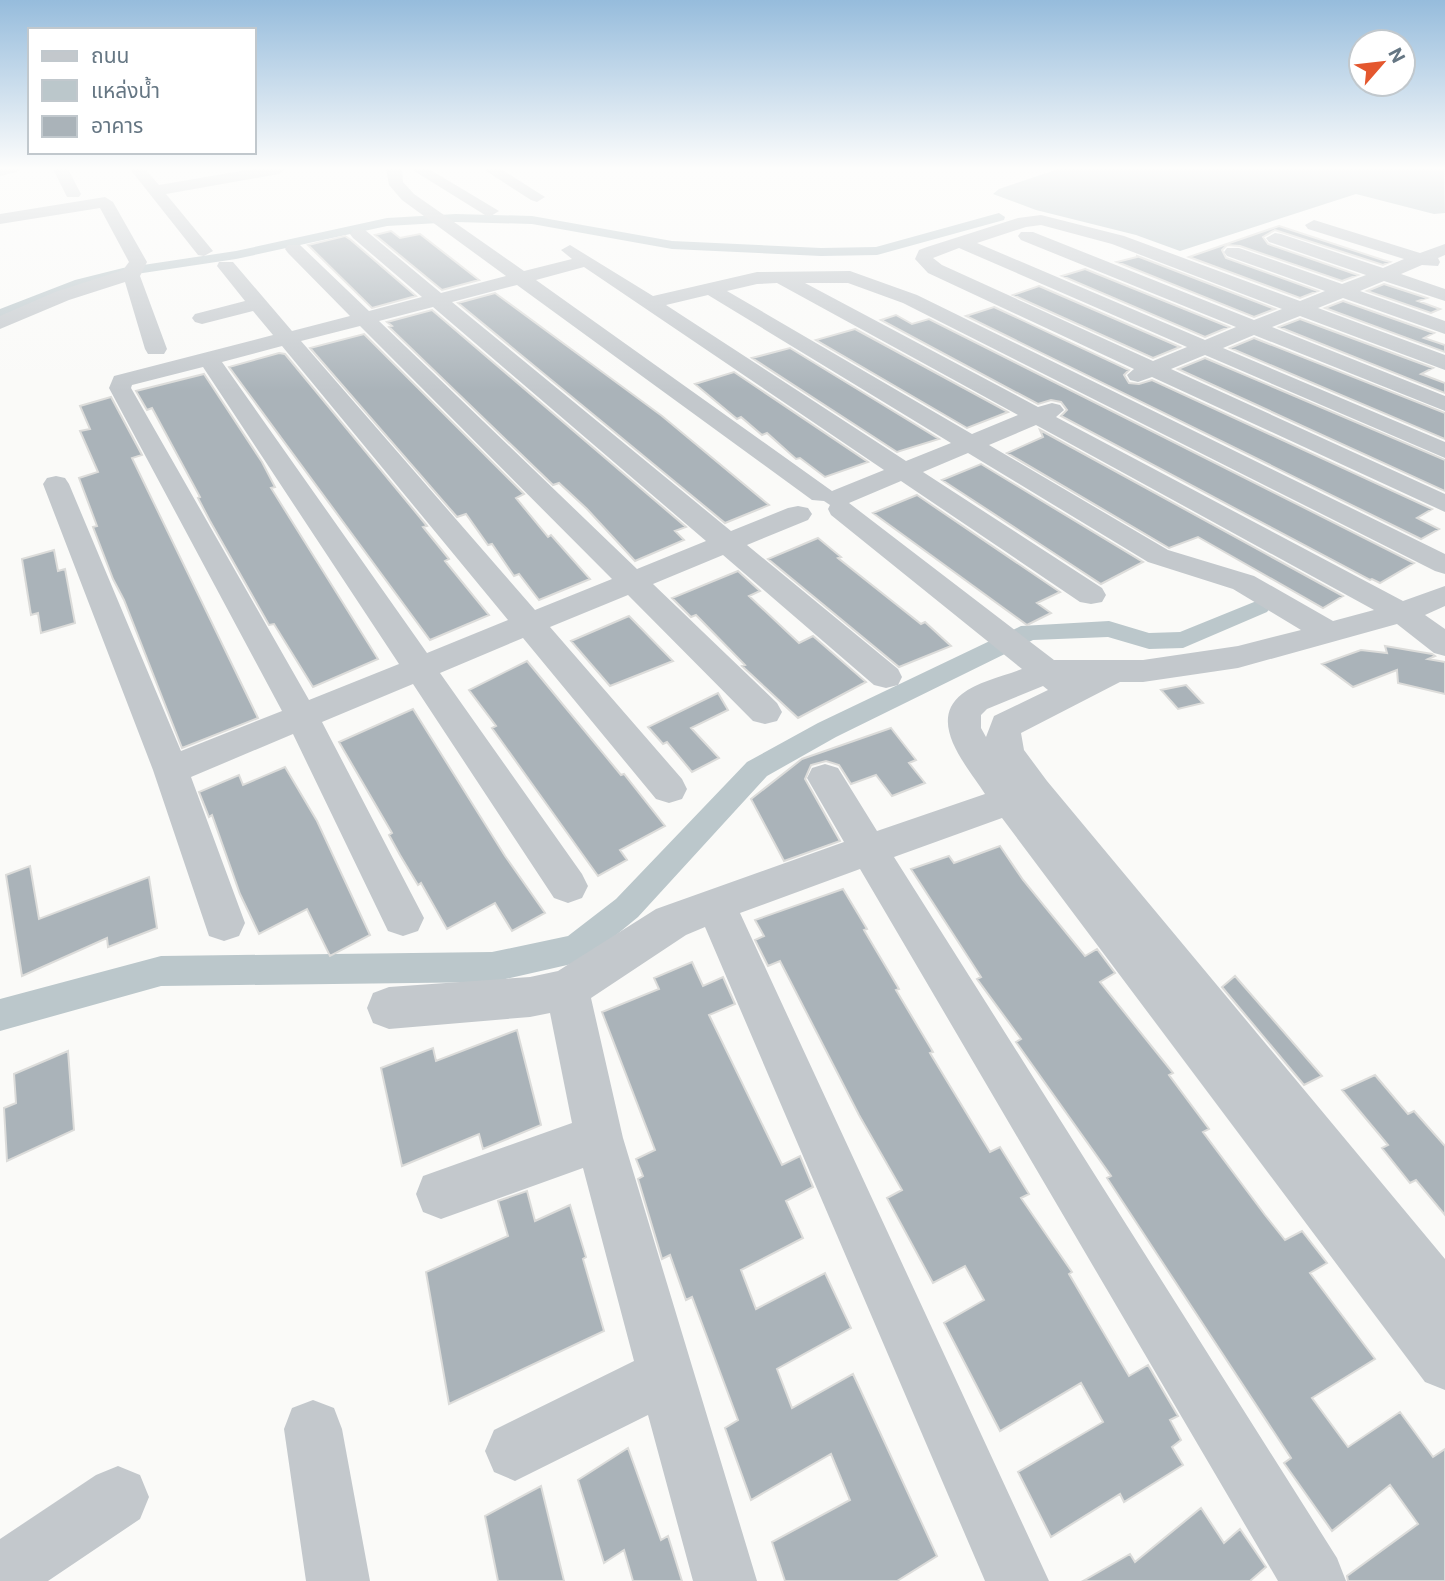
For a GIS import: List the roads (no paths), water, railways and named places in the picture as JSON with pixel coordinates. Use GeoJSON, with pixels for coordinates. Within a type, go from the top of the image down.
{"type":"FeatureCollection","features":[{"type":"Feature","properties":{"kind":"street"},"geometry":{"type":"LineString","coordinates":[[123,243],[135,269],[136,284],[156,349]]}},
{"type":"Feature","properties":{"kind":"street"},"geometry":{"type":"LineString","coordinates":[[202,243],[258,304],[669,789]]}},
{"type":"Feature","properties":{"kind":"street"},"geometry":{"type":"LineString","coordinates":[[370,243],[886,677]]}},
{"type":"Feature","properties":{"kind":"street"},"geometry":{"type":"LineString","coordinates":[[464,243],[820,506],[1039,675]]}},
{"type":"Feature","properties":{"kind":"street"},"geometry":{"type":"LineString","coordinates":[[1445,451],[962,243],[925,254],[924,259],[935,269],[1445,504]]}},
{"type":"Feature","properties":{"kind":"street"},"geometry":{"type":"LineString","coordinates":[[1044,243],[1445,404]]}},
{"type":"Feature","properties":{"kind":"street"},"geometry":{"type":"LineString","coordinates":[[1125,243],[1445,363]]}},
{"type":"Feature","properties":{"kind":"street"},"geometry":{"type":"LineString","coordinates":[[1289,243],[1445,295]]}},
{"type":"Feature","properties":{"kind":"street"},"geometry":{"type":"LineString","coordinates":[[1370,243],[1445,267]]}},
{"type":"Feature","properties":{"kind":"street"},"geometry":{"type":"LineString","coordinates":[[171,771],[1421,259],[1440,243]]}},
{"type":"Feature","properties":{"kind":"street"},"geometry":{"type":"LineString","coordinates":[[294,248],[765,712]]}},
{"type":"Feature","properties":{"kind":"street"},"geometry":{"type":"LineString","coordinates":[[1233,252],[1445,328]]}},
{"type":"Feature","properties":{"kind":"street"},"geometry":{"type":"LineString","coordinates":[[403,918],[302,717],[120,388],[122,381],[514,280],[578,256],[1091,595]]}},
{"type":"Feature","properties":{"kind":"street"},"geometry":{"type":"LineString","coordinates":[[0,323],[135,269]]}},
{"type":"Feature","properties":{"kind":"street"},"geometry":{"type":"LineString","coordinates":[[649,303],[743,279],[850,277],[866,281],[910,299],[1443,560]]}},
{"type":"Feature","properties":{"kind":"street"},"geometry":{"type":"LineString","coordinates":[[782,279],[1402,614],[1445,645]]}},
{"type":"Feature","properties":{"kind":"street"},"geometry":{"type":"LineString","coordinates":[[711,289],[1158,556],[1241,582],[1329,634]]}},
{"type":"Feature","properties":{"kind":"street"},"geometry":{"type":"LineString","coordinates":[[202,318],[258,304]]}},
{"type":"Feature","properties":{"kind":"street"},"geometry":{"type":"LineString","coordinates":[[208,358],[568,886]]}},
{"type":"Feature","properties":{"kind":"street"},"geometry":{"type":"LineString","coordinates":[[56,484],[171,771],[224,923]]}},
{"type":"Feature","properties":{"kind":"street"},"geometry":{"type":"LineString","coordinates":[[1445,595],[1402,614],[1238,657],[1143,671],[1039,675],[975,701],[964,712],[964,728],[972,745],[1021,796],[1224,1050],[1445,1301]]}},
{"type":"Feature","properties":{"kind":"street"},"geometry":{"type":"LineString","coordinates":[[825,778],[1314,1581]]}},
{"type":"Feature","properties":{"kind":"street"},"geometry":{"type":"LineString","coordinates":[[389,1008],[530,997],[567,989],[671,922],[1021,796]]}},
{"type":"Feature","properties":{"kind":"street"},"geometry":{"type":"LineString","coordinates":[[716,904],[1017,1581]]}},
{"type":"Feature","properties":{"kind":"street"},"geometry":{"type":"LineString","coordinates":[[567,989],[599,1138],[726,1581]]}},
{"type":"Feature","properties":{"kind":"street"},"geometry":{"type":"LineString","coordinates":[[1224,1050],[1445,1362]]}},
{"type":"Feature","properties":{"kind":"street"},"geometry":{"type":"LineString","coordinates":[[441,1194],[599,1138]]}},
{"type":"Feature","properties":{"kind":"street"},"geometry":{"type":"LineString","coordinates":[[515,1451],[666,1376]]}},
{"type":"Feature","properties":{"kind":"street"},"geometry":{"type":"LineString","coordinates":[[313,1429],[338,1581]]}},
{"type":"Feature","properties":{"kind":"street"},"geometry":{"type":"LineString","coordinates":[[0,1576],[118,1497]]}},
{"type":"Feature","properties":{"kind":"water"},"geometry":{"type":"Polygon","coordinates":[[[1157,243],[1205,243],[1180,251],[1157,243]]]}},
{"type":"Feature","properties":{"kind":"waterway"},"geometry":{"type":"LineString","coordinates":[[0,314],[80,283],[123,272],[236,255],[292,243]]}},
{"type":"Feature","properties":{"kind":"waterway"},"geometry":{"type":"LineString","coordinates":[[660,243],[821,252],[877,251],[906,243]]}},
{"type":"Feature","properties":{"kind":"waterway"},"geometry":{"type":"LineString","coordinates":[[0,1015],[161,971],[492,967],[576,949],[627,908],[757,769],[827,730],[1029,632],[1109,629],[1149,641],[1183,640],[1259,607]]}}]}
